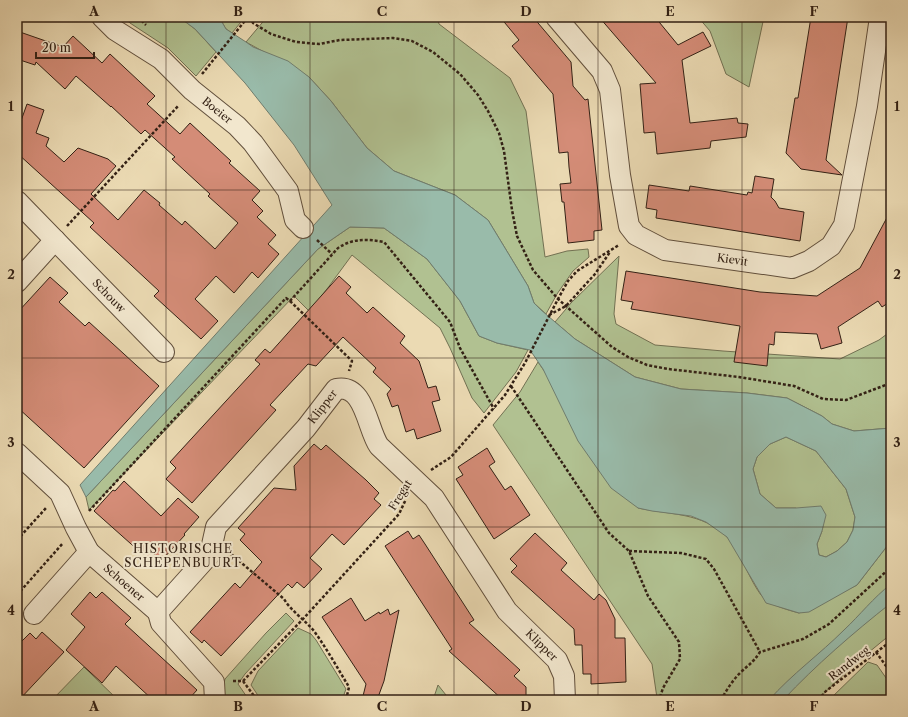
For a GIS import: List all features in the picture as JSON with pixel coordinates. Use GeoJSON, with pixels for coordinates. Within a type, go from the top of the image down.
{"type":"FeatureCollection","features":[{"type":"Feature","properties":{"kind":"street","name":"Boeier"},"geometry":{"type":"LineString","coordinates":[[102,17],[115,30],[161,59],[192,90],[236,126],[253,143],[288,191],[296,220],[303,228]]}},
{"type":"Feature","properties":{"kind":"street","name":"Kievit"},"geometry":{"type":"LineString","coordinates":[[556,17],[602,71],[610,90],[620,175],[629,226],[636,235],[664,250],[792,268],[809,261],[831,246],[844,225],[867,106],[880,17]]}},
{"type":"Feature","properties":{"kind":"street","name":"Schouw"},"geometry":{"type":"LineString","coordinates":[[17,200],[54,240],[164,352]]}},
{"type":"Feature","properties":{"kind":"street"},"geometry":{"type":"LineString","coordinates":[[17,282],[54,240]]}},
{"type":"Feature","properties":{"kind":"street","name":"Klipper"},"geometry":{"type":"LineString","coordinates":[[158,612],[210,554],[216,527],[306,428],[336,389],[343,388],[352,391],[362,404],[374,439],[379,446],[434,498],[507,611],[557,660],[564,676],[565,700]]}},
{"type":"Feature","properties":{"kind":"street"},"geometry":{"type":"LineString","coordinates":[[17,453],[60,493]]}},
{"type":"Feature","properties":{"kind":"street","name":"Schoener"},"geometry":{"type":"LineString","coordinates":[[60,493],[89,552],[158,612]]}},
{"type":"Feature","properties":{"kind":"street"},"geometry":{"type":"LineString","coordinates":[[34,614],[89,552]]}},
{"type":"Feature","properties":{"kind":"street"},"geometry":{"type":"LineString","coordinates":[[158,612],[161,623],[215,691]]}},
{"type":"Feature","properties":{"kind":"path"},"geometry":{"type":"LineString","coordinates":[[54,240],[192,90],[198,80],[249,17],[253,23],[271,34],[296,42],[319,44],[340,40],[393,38],[412,42],[433,52],[460,74],[478,95],[499,133],[504,151],[517,236],[533,270],[558,299],[612,347],[628,357],[647,365],[794,386],[823,399],[846,400],[891,383]]}},
{"type":"Feature","properties":{"kind":"path"},"geometry":{"type":"LineString","coordinates":[[290,301],[338,248],[346,243],[357,240],[370,239],[384,242],[450,322],[460,348],[494,409]]}},
{"type":"Feature","properties":{"kind":"path"},"geometry":{"type":"LineString","coordinates":[[326,249],[332,254]]}},
{"type":"Feature","properties":{"kind":"path","name":"Fregat"},"geometry":{"type":"LineString","coordinates":[[243,680],[303,619],[399,514],[408,495],[417,482],[435,466],[451,457],[494,409],[511,386],[525,363],[568,281],[577,271],[610,251],[595,274],[566,306]]}},
{"type":"Feature","properties":{"kind":"path"},"geometry":{"type":"LineString","coordinates":[[17,595],[98,501],[286,298],[352,361],[343,388]]}},
{"type":"Feature","properties":{"kind":"path"},"geometry":{"type":"LineString","coordinates":[[550,315],[566,306]]}},
{"type":"Feature","properties":{"kind":"path"},"geometry":{"type":"LineString","coordinates":[[511,386],[609,533],[629,551],[648,596],[679,642],[680,658],[663,688],[659,700]]}},
{"type":"Feature","properties":{"kind":"path"},"geometry":{"type":"LineString","coordinates":[[17,540],[60,493]]}},
{"type":"Feature","properties":{"kind":"path"},"geometry":{"type":"LineString","coordinates":[[214,539],[284,599],[314,632],[349,687],[346,700]]}},
{"type":"Feature","properties":{"kind":"path"},"geometry":{"type":"LineString","coordinates":[[629,551],[681,553],[706,559],[714,569],[760,652]]}},
{"type":"Feature","properties":{"kind":"path"},"geometry":{"type":"LineString","coordinates":[[721,700],[740,673],[754,661],[760,652],[803,639],[829,624],[891,567]]}},
{"type":"Feature","properties":{"kind":"path","name":"Randweg"},"geometry":{"type":"LineString","coordinates":[[818,700],[826,691],[891,641]]}},
{"type":"Feature","properties":{"kind":"path"},"geometry":{"type":"LineString","coordinates":[[876,652],[891,673]]}},
{"type":"Feature","properties":{"kind":"path"},"geometry":{"type":"LineString","coordinates":[[215,691],[243,680],[257,700]]}},
{"type":"Feature","properties":{"kind":"green space"},"geometry":{"type":"Polygon","coordinates":[[[123,17],[179,17],[195,29],[216,52],[196,76],[168,48],[123,17]]]}},
{"type":"Feature","properties":{"kind":"green space"},"geometry":{"type":"Polygon","coordinates":[[[219,17],[245,17],[232,33],[226,29],[219,17]]]}},
{"type":"Feature","properties":{"kind":"green space"},"geometry":{"type":"Polygon","coordinates":[[[267,17],[363,17],[367,19],[372,17],[437,17],[439,24],[510,78],[526,111],[545,257],[567,251],[588,249],[589,257],[573,271],[557,294],[546,314],[534,303],[528,286],[488,220],[455,195],[394,171],[367,148],[331,101],[309,77],[246,42],[267,17]]]}},
{"type":"Feature","properties":{"kind":"green space"},"geometry":{"type":"Polygon","coordinates":[[[698,17],[764,17],[749,87],[726,74],[710,31],[698,17]]]}},
{"type":"Feature","properties":{"kind":"green space"},"geometry":{"type":"Polygon","coordinates":[[[350,227],[384,228],[427,259],[460,301],[479,336],[497,343],[528,350],[516,372],[484,413],[472,398],[440,328],[352,255],[310,312],[294,296],[89,510],[86,497],[318,249],[350,227]]]}},
{"type":"Feature","properties":{"kind":"green space"},"geometry":{"type":"Polygon","coordinates":[[[619,256],[614,314],[616,324],[655,345],[840,359],[879,340],[891,331],[891,428],[854,431],[832,424],[822,416],[787,398],[747,393],[681,389],[635,377],[575,339],[555,322],[571,303],[619,256]]]}},
{"type":"Feature","properties":{"kind":"green space"},"geometry":{"type":"Polygon","coordinates":[[[538,362],[638,508],[685,516],[707,523],[717,529],[731,542],[761,595],[769,602],[784,609],[799,613],[857,585],[891,541],[891,634],[857,662],[817,700],[660,700],[657,698],[652,664],[493,425],[520,392],[538,362]]]}},
{"type":"Feature","properties":{"kind":"green space"},"geometry":{"type":"Polygon","coordinates":[[[786,437],[816,451],[846,489],[855,517],[853,530],[847,542],[837,551],[826,557],[819,555],[817,544],[822,531],[796,508],[776,508],[760,494],[753,469],[757,457],[770,444],[786,437]]]}},
{"type":"Feature","properties":{"kind":"green space"},"geometry":{"type":"Polygon","coordinates":[[[286,613],[294,621],[245,674],[238,684],[249,700],[222,700],[222,691],[225,679],[286,613]]]}},
{"type":"Feature","properties":{"kind":"green space"},"geometry":{"type":"Polygon","coordinates":[[[298,628],[311,634],[316,640],[346,689],[342,700],[261,700],[251,685],[258,671],[298,628]]]}},
{"type":"Feature","properties":{"kind":"green space"},"geometry":{"type":"Polygon","coordinates":[[[868,662],[877,665],[891,685],[891,700],[829,700],[868,662]]]}},
{"type":"Feature","properties":{"kind":"green space"},"geometry":{"type":"Polygon","coordinates":[[[84,667],[118,700],[52,700],[84,667]]]}},
{"type":"Feature","properties":{"kind":"green space"},"geometry":{"type":"Polygon","coordinates":[[[438,685],[450,700],[433,700],[438,685]]]}},
{"type":"Feature","properties":{"kind":"shaded area"},"geometry":{"type":"Polygon","coordinates":[[[179,17],[219,17],[226,29],[253,47],[288,61],[309,77],[331,101],[367,148],[394,171],[455,195],[488,220],[528,286],[534,303],[575,339],[635,377],[681,389],[747,393],[787,398],[822,416],[832,424],[854,431],[891,428],[891,541],[857,585],[809,612],[799,613],[766,603],[727,537],[706,522],[691,516],[638,508],[611,488],[578,441],[543,369],[530,350],[497,343],[479,336],[460,301],[427,259],[384,228],[350,227],[318,249],[86,497],[80,485],[332,205],[294,145],[245,83],[195,29],[179,17]],[[786,437],[770,444],[757,457],[753,469],[760,494],[776,508],[821,506],[826,515],[817,544],[819,555],[826,557],[837,551],[847,542],[853,530],[855,517],[846,489],[816,451],[786,437]]]}},
{"type":"Feature","properties":{"kind":"shaded area"},"geometry":{"type":"Polygon","coordinates":[[[891,584],[891,603],[808,674],[783,700],[769,700],[787,681],[835,639],[878,595],[891,584]]]}},
{"type":"Feature","properties":{"kind":"building"},"geometry":{"type":"Polygon","coordinates":[[[500,17],[533,17],[571,62],[573,86],[585,100],[588,99],[602,230],[594,231],[594,240],[568,243],[564,202],[562,202],[560,184],[571,183],[568,152],[559,153],[553,94],[512,46],[519,40],[500,17]]]}},
{"type":"Feature","properties":{"kind":"building"},"geometry":{"type":"Polygon","coordinates":[[[599,17],[655,17],[678,45],[703,32],[711,46],[682,60],[690,123],[737,118],[738,123],[748,124],[746,137],[711,141],[710,148],[657,154],[655,132],[644,133],[640,84],[656,83],[599,17]]]}},
{"type":"Feature","properties":{"kind":"building"},"geometry":{"type":"Polygon","coordinates":[[[811,17],[848,17],[826,160],[842,175],[801,169],[786,153],[795,98],[798,98],[811,17]]]}},
{"type":"Feature","properties":{"kind":"building"},"geometry":{"type":"Polygon","coordinates":[[[17,31],[63,47],[73,36],[102,63],[110,54],[155,96],[147,104],[180,134],[190,123],[231,161],[229,163],[260,191],[252,200],[263,211],[257,217],[276,235],[268,244],[279,254],[258,278],[252,272],[234,293],[216,276],[195,299],[218,321],[201,339],[154,296],[159,291],[90,227],[94,223],[17,153],[17,132],[27,104],[44,110],[36,133],[49,138],[46,146],[64,162],[78,148],[108,159],[116,166],[91,194],[118,220],[144,190],[160,203],[159,205],[182,225],[185,221],[215,249],[238,223],[208,196],[210,194],[172,159],[175,157],[145,130],[141,134],[76,76],[65,89],[36,62],[35,65],[17,59],[17,31]]]}},
{"type":"Feature","properties":{"kind":"building"},"geometry":{"type":"Polygon","coordinates":[[[755,176],[774,179],[771,197],[779,208],[804,212],[800,241],[656,218],[657,210],[646,208],[649,185],[689,191],[690,186],[747,195],[748,192],[752,193],[755,176]]]}},
{"type":"Feature","properties":{"kind":"building"},"geometry":{"type":"Polygon","coordinates":[[[891,210],[891,301],[882,307],[878,301],[838,327],[842,343],[821,349],[817,334],[775,332],[774,345],[769,344],[767,366],[734,362],[740,326],[631,309],[633,302],[621,300],[626,271],[760,292],[817,296],[860,268],[891,210]]]}},
{"type":"Feature","properties":{"kind":"building"},"geometry":{"type":"Polygon","coordinates":[[[339,276],[351,287],[346,293],[367,313],[373,307],[405,336],[400,343],[419,361],[428,388],[436,386],[440,400],[432,402],[441,431],[417,439],[414,429],[406,432],[398,405],[392,407],[387,394],[391,389],[373,372],[376,368],[343,337],[316,366],[308,364],[270,405],[276,410],[192,503],[166,479],[176,468],[170,462],[260,364],[255,360],[265,349],[270,353],[339,276]]]}},
{"type":"Feature","properties":{"kind":"building"},"geometry":{"type":"Polygon","coordinates":[[[50,277],[68,293],[59,302],[85,326],[89,322],[159,386],[84,468],[17,407],[17,313],[50,277]]]}},
{"type":"Feature","properties":{"kind":"building"},"geometry":{"type":"Polygon","coordinates":[[[314,444],[321,450],[326,445],[366,480],[379,493],[374,499],[381,505],[344,545],[332,534],[310,558],[322,569],[304,588],[297,582],[292,588],[288,584],[221,656],[204,640],[202,643],[190,632],[235,583],[240,588],[262,562],[240,540],[245,534],[238,528],[274,488],[296,490],[294,466],[314,444]]]}},
{"type":"Feature","properties":{"kind":"building"},"geometry":{"type":"Polygon","coordinates":[[[487,448],[495,462],[489,466],[505,490],[511,486],[530,515],[494,539],[456,479],[463,475],[458,467],[487,448]]]}},
{"type":"Feature","properties":{"kind":"building"},"geometry":{"type":"Polygon","coordinates":[[[124,481],[161,516],[178,498],[199,517],[161,561],[154,554],[149,560],[94,511],[113,490],[115,491],[124,481]]]}},
{"type":"Feature","properties":{"kind":"building"},"geometry":{"type":"Polygon","coordinates":[[[408,531],[413,539],[419,535],[425,544],[474,620],[469,623],[520,670],[514,676],[526,687],[526,700],[503,700],[449,651],[452,649],[385,546],[408,531]]]}},
{"type":"Feature","properties":{"kind":"building"},"geometry":{"type":"Polygon","coordinates":[[[535,533],[567,563],[561,570],[594,600],[599,594],[606,600],[615,619],[615,638],[625,638],[626,682],[591,684],[591,674],[583,674],[582,645],[575,645],[574,629],[511,572],[517,566],[510,559],[535,533]]]}},
{"type":"Feature","properties":{"kind":"building"},"geometry":{"type":"Polygon","coordinates":[[[90,592],[96,598],[102,592],[131,618],[125,624],[197,690],[188,700],[153,700],[116,666],[102,683],[66,650],[85,627],[71,614],[90,592]]]}},
{"type":"Feature","properties":{"kind":"building"},"geometry":{"type":"Polygon","coordinates":[[[351,598],[365,621],[379,612],[380,614],[388,609],[390,615],[399,610],[384,681],[377,700],[362,700],[366,684],[322,617],[351,598]]]}},
{"type":"Feature","properties":{"kind":"building"},"geometry":{"type":"Polygon","coordinates":[[[42,632],[64,652],[19,700],[17,700],[17,646],[30,633],[36,639],[42,632]]]}},
{"type":"Feature","properties":{"kind":"district","name":"HISTORISCHE SCHEPENBUURT"},"geometry":{"type":"Point","coordinates":[183,556]}}]}
